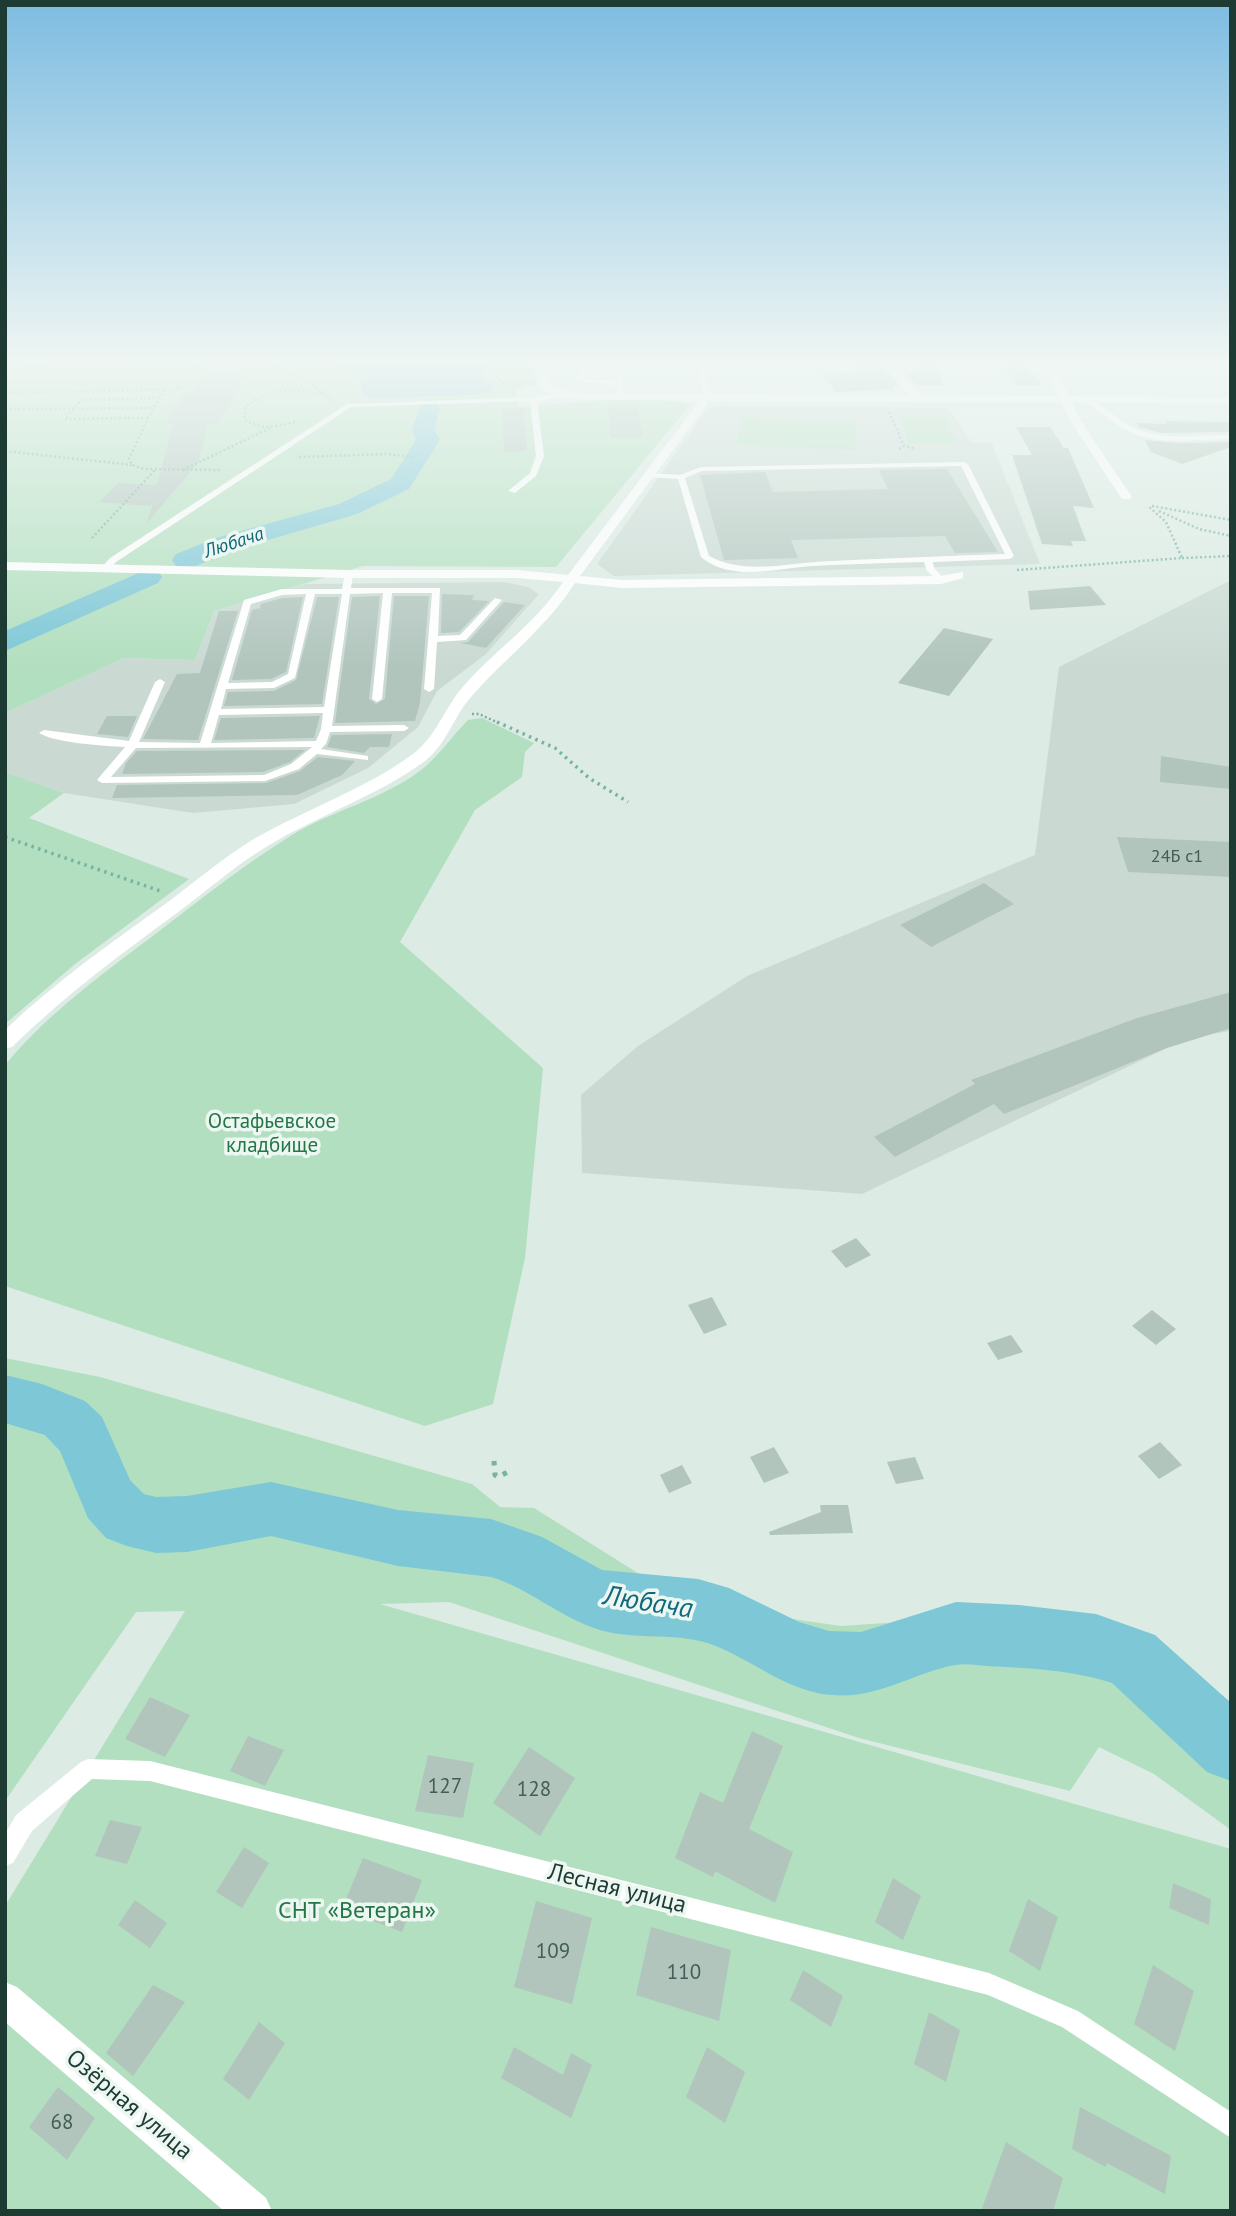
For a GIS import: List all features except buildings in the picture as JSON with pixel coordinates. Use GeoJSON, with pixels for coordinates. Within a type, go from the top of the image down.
{"type":"FeatureCollection","features":[{"type":"Feature","properties":{"kind":"street"},"geometry":{"type":"LineString","coordinates":[[5,1042],[37,1010],[88,969],[257,845],[307,816],[373,788],[421,756],[432,745],[463,697],[525,636],[561,595],[569,580],[658,462]]}},
{"type":"Feature","properties":{"kind":"street"},"geometry":{"type":"LineString","coordinates":[[1103,462],[1126,497]]}},
{"type":"Feature","properties":{"kind":"street"},"geometry":{"type":"LineString","coordinates":[[5,566],[349,574],[516,574],[622,584],[941,580],[958,575]]}},
{"type":"Feature","properties":{"kind":"street","name":"Озёрная улица"},"geometry":{"type":"LineString","coordinates":[[5,1999],[253,2211]]}},
{"type":"Feature","properties":{"kind":"lane"},"geometry":{"type":"LineString","coordinates":[[103,570],[113,560],[262,462]]}},
{"type":"Feature","properties":{"kind":"lane"},"geometry":{"type":"LineString","coordinates":[[512,491],[533,474],[538,462]]}},
{"type":"Feature","properties":{"kind":"lane"},"geometry":{"type":"LineString","coordinates":[[648,475],[681,477],[701,469],[964,464],[1010,556],[808,564],[785,568],[727,568],[705,557],[681,477]]}},
{"type":"Feature","properties":{"kind":"lane"},"geometry":{"type":"LineString","coordinates":[[928,560],[930,569],[941,580]]}},
{"type":"Feature","properties":{"kind":"lane"},"geometry":{"type":"LineString","coordinates":[[160,682],[133,745],[102,780],[265,778],[291,770],[307,761],[318,747],[326,729],[349,574]]}},
{"type":"Feature","properties":{"kind":"lane"},"geometry":{"type":"LineString","coordinates":[[205,745],[247,602],[282,592],[437,590],[429,689]]}},
{"type":"Feature","properties":{"kind":"lane"},"geometry":{"type":"LineString","coordinates":[[377,699],[388,591]]}},
{"type":"Feature","properties":{"kind":"lane"},"geometry":{"type":"LineString","coordinates":[[222,686],[274,685],[292,676],[311,592]]}},
{"type":"Feature","properties":{"kind":"lane"},"geometry":{"type":"LineString","coordinates":[[433,639],[463,638],[499,600]]}},
{"type":"Feature","properties":{"kind":"lane"},"geometry":{"type":"LineString","coordinates":[[214,712],[329,710]]}},
{"type":"Feature","properties":{"kind":"lane"},"geometry":{"type":"LineString","coordinates":[[326,729],[404,728]]}},
{"type":"Feature","properties":{"kind":"lane"},"geometry":{"type":"LineString","coordinates":[[44,733],[79,741],[133,745],[318,747],[364,758]]}},
{"type":"Feature","properties":{"kind":"lane","name":"Лесная улица"},"geometry":{"type":"LineString","coordinates":[[5,1855],[23,1823],[88,1769],[150,1771],[989,1983],[1070,2019],[1231,2126]]}},
{"type":"Feature","properties":{"kind":"path"},"geometry":{"type":"LineString","coordinates":[[109,462],[183,471],[251,470]]}},
{"type":"Feature","properties":{"kind":"path"},"geometry":{"type":"LineString","coordinates":[[183,471],[201,462]]}},
{"type":"Feature","properties":{"kind":"path"},"geometry":{"type":"LineString","coordinates":[[92,538],[155,469]]}},
{"type":"Feature","properties":{"kind":"path"},"geometry":{"type":"LineString","coordinates":[[1148,506],[1231,520]]}},
{"type":"Feature","properties":{"kind":"path"},"geometry":{"type":"LineString","coordinates":[[1148,506],[1199,529],[1231,536]]}},
{"type":"Feature","properties":{"kind":"path"},"geometry":{"type":"LineString","coordinates":[[1148,506],[1159,512],[1172,529],[1182,558]]}},
{"type":"Feature","properties":{"kind":"path"},"geometry":{"type":"LineString","coordinates":[[1012,570],[1231,555]]}},
{"type":"Feature","properties":{"kind":"path"},"geometry":{"type":"LineString","coordinates":[[465,719],[472,714],[480,714],[555,748],[589,778],[628,802]]}},
{"type":"Feature","properties":{"kind":"path"},"geometry":{"type":"LineString","coordinates":[[5,837],[169,894]]}},
{"type":"Feature","properties":{"kind":"path"},"geometry":{"type":"LineString","coordinates":[[494,1461],[495,1475],[498,1477],[512,1470]]}},
{"type":"Feature","properties":{"kind":"shaded area"},"geometry":{"type":"Polygon","coordinates":[[[669,462],[1000,462],[1040,564],[614,576],[597,564],[669,462]]]}},
{"type":"Feature","properties":{"kind":"shaded area"},"geometry":{"type":"Polygon","coordinates":[[[1231,580],[1231,1031],[1192,1037],[1167,1048],[862,1194],[582,1173],[581,1095],[638,1046],[747,976],[1035,855],[1059,667],[1231,580]]]}},
{"type":"Feature","properties":{"kind":"shaded area"},"geometry":{"type":"Polygon","coordinates":[[[504,582],[528,587],[539,594],[486,654],[437,691],[418,727],[368,768],[294,804],[193,813],[64,793],[5,772],[5,713],[124,658],[195,660],[214,611],[305,584],[504,582]]]}},
{"type":"Feature","properties":{"kind":"green space"},"geometry":{"type":"Polygon","coordinates":[[[5,462],[643,462],[556,567],[363,566],[214,611],[195,660],[124,658],[5,713],[5,462]]]}},
{"type":"Feature","properties":{"kind":"green space","name":"Остафьевское кладбище"},"geometry":{"type":"Polygon","coordinates":[[[482,718],[534,743],[525,752],[522,777],[475,810],[400,942],[543,1068],[525,1258],[493,1404],[425,1426],[5,1286],[5,1065],[39,1028],[77,994],[240,870],[308,826],[406,780],[434,759],[468,720],[482,718]]]}},
{"type":"Feature","properties":{"kind":"green space"},"geometry":{"type":"Polygon","coordinates":[[[5,772],[64,793],[29,818],[189,879],[75,964],[5,1024],[5,772]]]}},
{"type":"Feature","properties":{"kind":"green space","name":"СНТ «Ветеран»"},"geometry":{"type":"Polygon","coordinates":[[[5,1358],[100,1377],[472,1484],[500,1507],[534,1508],[641,1575],[737,1611],[841,1626],[1050,1612],[1144,1640],[1231,1702],[1231,1830],[1154,1774],[1099,1747],[1070,1791],[859,1738],[449,1602],[380,1604],[1231,1849],[1231,2211],[5,2211],[5,1906],[185,1611],[136,1612],[5,1801],[5,1358]]]}},
{"type":"Feature","properties":{"kind":"waterway","name":"Любача"},"geometry":{"type":"LineString","coordinates":[[186,560],[225,544],[348,509],[400,484],[414,462]]}},
{"type":"Feature","properties":{"kind":"waterway","name":"Любача"},"geometry":{"type":"LineString","coordinates":[[5,642],[148,577]]}},
{"type":"Feature","properties":{"kind":"waterway","name":"Любача"},"geometry":{"type":"LineString","coordinates":[[5,1399],[42,1408],[65,1418],[82,1435],[109,1499],[127,1518],[156,1525],[187,1524],[271,1509],[398,1538],[491,1548],[521,1557],[573,1588],[602,1600],[698,1610],[729,1619],[788,1651],[829,1663],[861,1664],[956,1633],[1019,1636],[1096,1646],[1132,1658],[1231,1748]]}}]}
